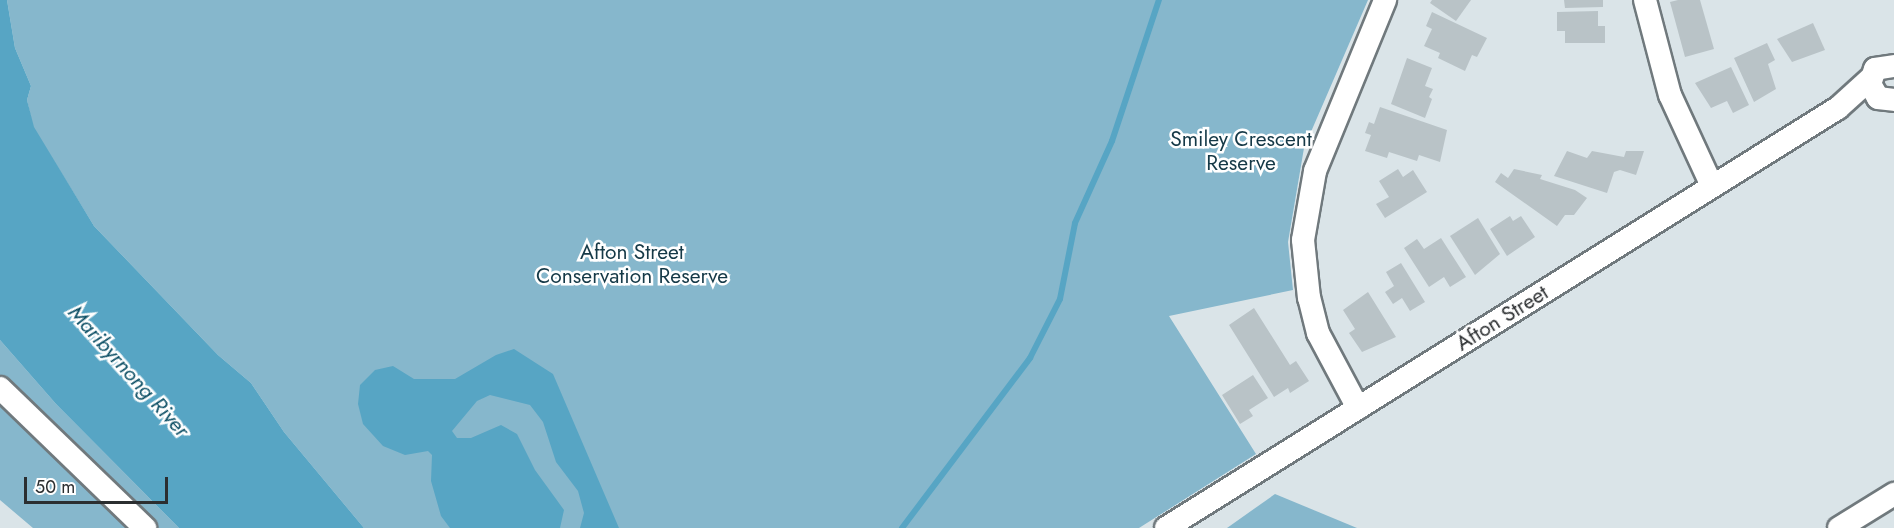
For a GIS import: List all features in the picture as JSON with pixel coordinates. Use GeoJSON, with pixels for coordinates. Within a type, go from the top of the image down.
{"type":"FeatureCollection","features":[{"type":"Feature","properties":{"kind":"street"},"geometry":{"type":"LineString","coordinates":[[1358,408],[1318,333],[1309,298],[1303,240],[1315,171],[1385,0]]}},
{"type":"Feature","properties":{"kind":"street"},"geometry":{"type":"LineString","coordinates":[[1645,0],[1670,95],[1712,186]]}},
{"type":"Feature","properties":{"kind":"street"},"geometry":{"type":"LineString","coordinates":[[1885,97],[1875,69],[1893,64]]}},
{"type":"Feature","properties":{"kind":"street","name":"Afton Street"},"geometry":{"type":"LineString","coordinates":[[1166,528],[1838,108],[1885,97]]}},
{"type":"Feature","properties":{"kind":"street"},"geometry":{"type":"LineString","coordinates":[[0,388],[145,528]]}},
{"type":"Feature","properties":{"kind":"street"},"geometry":{"type":"LineString","coordinates":[[1839,528],[1894,494]]}},
{"type":"Feature","properties":{"kind":"green space","name":"Afton Street Conservation Reserve"},"geometry":{"type":"Polygon","coordinates":[[[7,0],[1368,0],[1304,148],[1288,242],[1293,290],[1169,316],[1256,454],[1139,528],[364,528],[284,432],[251,383],[218,355],[94,226],[33,127],[27,100],[31,86],[15,48],[7,0]]]}},
{"type":"Feature","properties":{"kind":"green space"},"geometry":{"type":"Polygon","coordinates":[[[0,340],[56,404],[179,528],[33,528],[0,500],[0,340]]]}},
{"type":"Feature","properties":{"kind":"green space"},"geometry":{"type":"Polygon","coordinates":[[[1275,494],[1357,528],[1227,528],[1275,494]]]}},
{"type":"Feature","properties":{"kind":"water","name":"Maribyrnong River"},"geometry":{"type":"Polygon","coordinates":[[[0,0],[7,0],[15,48],[31,86],[27,100],[34,127],[94,226],[218,355],[251,383],[284,432],[364,528],[179,528],[56,404],[0,340],[0,0]]]}},
{"type":"Feature","properties":{"kind":"water"},"geometry":{"type":"Polygon","coordinates":[[[514,349],[553,374],[619,528],[580,528],[584,513],[578,491],[556,462],[543,422],[530,405],[490,395],[477,401],[452,431],[457,438],[471,438],[501,425],[517,434],[535,470],[564,510],[560,528],[450,528],[441,516],[431,481],[432,455],[428,451],[405,455],[383,446],[363,424],[358,404],[360,385],[375,370],[393,366],[414,379],[455,379],[496,355],[514,349]]]}},
{"type":"Feature","properties":{"kind":"building"},"geometry":{"type":"Polygon","coordinates":[[[1432,0],[1471,0],[1456,21],[1430,3],[1432,0]]]}},
{"type":"Feature","properties":{"kind":"building"},"geometry":{"type":"Polygon","coordinates":[[[1564,0],[1603,0],[1603,7],[1565,8],[1564,0]]]}},
{"type":"Feature","properties":{"kind":"building"},"geometry":{"type":"Polygon","coordinates":[[[1700,0],[1714,49],[1685,57],[1670,2],[1700,0]]]}},
{"type":"Feature","properties":{"kind":"building"},"geometry":{"type":"Polygon","coordinates":[[[1598,11],[1598,26],[1605,26],[1605,43],[1565,43],[1565,31],[1557,31],[1557,12],[1598,11]]]}},
{"type":"Feature","properties":{"kind":"building"},"geometry":{"type":"Polygon","coordinates":[[[1432,12],[1487,38],[1477,57],[1472,55],[1465,71],[1438,58],[1440,53],[1424,46],[1432,29],[1426,26],[1432,12]]]}},
{"type":"Feature","properties":{"kind":"building"},"geometry":{"type":"Polygon","coordinates":[[[1813,23],[1825,50],[1792,62],[1777,39],[1813,23]]]}},
{"type":"Feature","properties":{"kind":"building"},"geometry":{"type":"Polygon","coordinates":[[[1767,43],[1775,60],[1768,64],[1776,89],[1754,102],[1734,58],[1767,43]]]}},
{"type":"Feature","properties":{"kind":"building"},"geometry":{"type":"Polygon","coordinates":[[[1407,58],[1432,68],[1425,86],[1433,89],[1425,118],[1391,104],[1407,58]]]}},
{"type":"Feature","properties":{"kind":"building"},"geometry":{"type":"Polygon","coordinates":[[[1731,67],[1749,105],[1733,113],[1727,101],[1711,108],[1695,83],[1731,67]]]}},
{"type":"Feature","properties":{"kind":"building"},"geometry":{"type":"Polygon","coordinates":[[[1380,107],[1447,130],[1440,162],[1419,155],[1417,161],[1389,152],[1387,158],[1365,151],[1371,135],[1365,133],[1369,122],[1374,124],[1380,107]]]}},
{"type":"Feature","properties":{"kind":"building"},"geometry":{"type":"Polygon","coordinates":[[[1567,151],[1587,158],[1592,151],[1624,157],[1626,151],[1644,151],[1636,175],[1620,170],[1614,172],[1607,193],[1554,176],[1567,151]]]}},
{"type":"Feature","properties":{"kind":"building"},"geometry":{"type":"Polygon","coordinates":[[[1398,169],[1403,177],[1413,170],[1427,192],[1385,218],[1376,204],[1389,197],[1379,181],[1398,169]]]}},
{"type":"Feature","properties":{"kind":"building"},"geometry":{"type":"Polygon","coordinates":[[[1514,169],[1542,175],[1540,179],[1575,190],[1587,198],[1574,215],[1565,215],[1557,226],[1495,182],[1501,173],[1508,178],[1514,169]]]}},
{"type":"Feature","properties":{"kind":"building"},"geometry":{"type":"Polygon","coordinates":[[[1510,216],[1513,221],[1521,216],[1535,237],[1507,256],[1490,229],[1510,216]]]}},
{"type":"Feature","properties":{"kind":"building"},"geometry":{"type":"Polygon","coordinates":[[[1478,218],[1500,254],[1475,275],[1450,236],[1478,218]]]}},
{"type":"Feature","properties":{"kind":"building"},"geometry":{"type":"Polygon","coordinates":[[[1441,238],[1466,277],[1450,287],[1444,277],[1429,287],[1404,248],[1417,239],[1424,249],[1441,238]]]}},
{"type":"Feature","properties":{"kind":"building"},"geometry":{"type":"Polygon","coordinates":[[[1401,263],[1425,302],[1410,311],[1402,298],[1393,304],[1385,292],[1394,286],[1386,272],[1401,263]]]}},
{"type":"Feature","properties":{"kind":"building"},"geometry":{"type":"Polygon","coordinates":[[[1368,292],[1396,337],[1362,352],[1349,333],[1355,329],[1343,310],[1368,292]]]}},
{"type":"Feature","properties":{"kind":"building"},"geometry":{"type":"Polygon","coordinates":[[[1254,308],[1290,365],[1296,361],[1309,381],[1290,393],[1288,388],[1274,397],[1229,325],[1254,308]]]}},
{"type":"Feature","properties":{"kind":"building"},"geometry":{"type":"Polygon","coordinates":[[[1253,375],[1268,398],[1249,410],[1253,416],[1240,424],[1222,395],[1253,375]]]}},
{"type":"Feature","properties":{"kind":"waterway"},"geometry":{"type":"LineString","coordinates":[[902,528],[1030,358],[1060,299],[1075,223],[1112,141],[1159,0]]}},
{"type":"Feature","properties":{"kind":"park label","name":"Smiley Crescent Reserve"},"geometry":{"type":"Point","coordinates":[1241,151]}}]}
